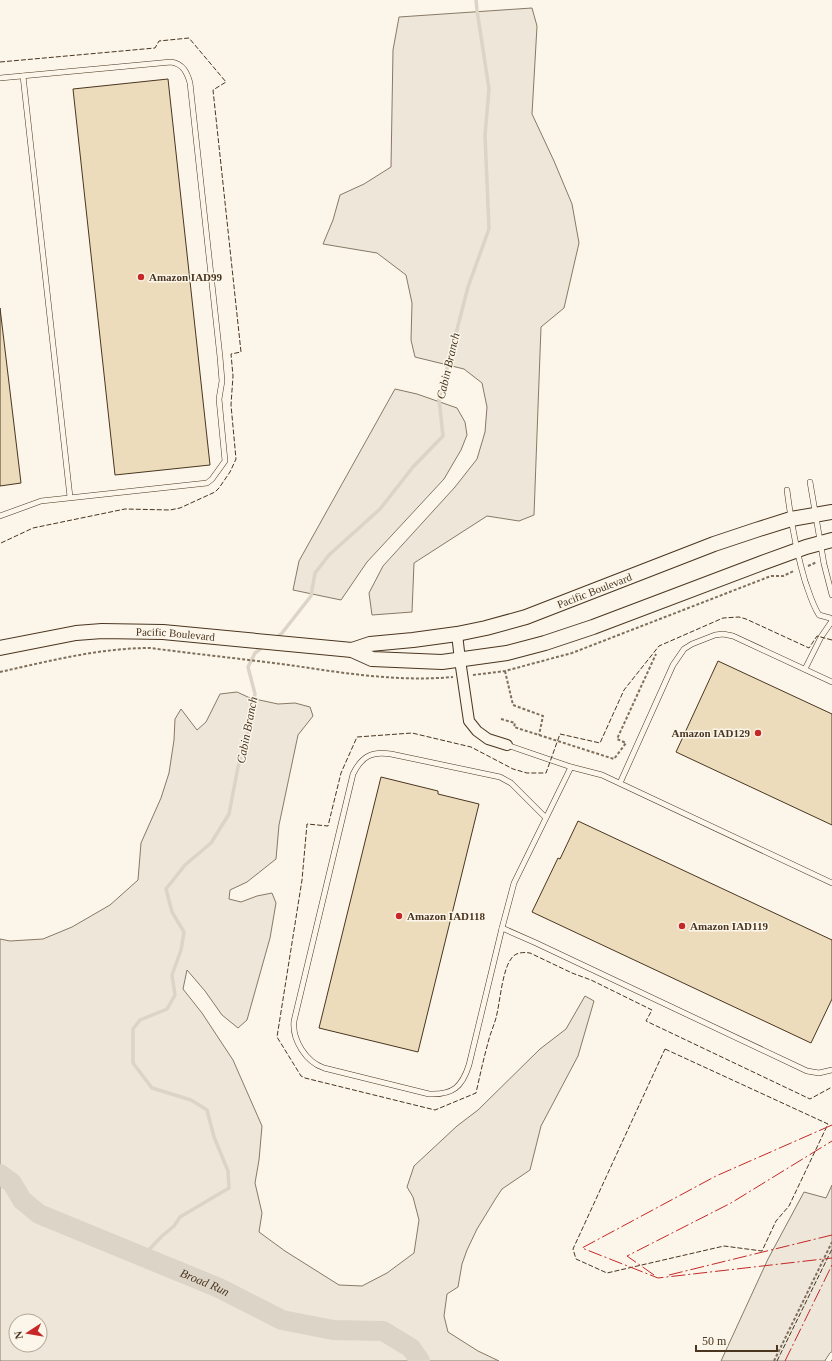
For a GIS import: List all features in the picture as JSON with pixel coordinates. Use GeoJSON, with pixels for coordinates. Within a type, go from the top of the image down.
{"type":"FeatureCollection","features":[{"type":"Feature","properties":{"kind":"main road","name":"Pacific Boulevard"},"geometry":{"type":"LineString","coordinates":[[352,650],[370,644],[458,634],[526,617],[714,544],[791,519],[832,512]]}},
{"type":"Feature","properties":{"kind":"main road","name":"Pacific Boulevard"},"geometry":{"type":"LineString","coordinates":[[0,648],[59,635],[76,633],[102,631],[163,632],[352,650],[372,659],[442,662],[460,660],[507,653],[545,643],[626,615],[797,550],[826,542]]}},
{"type":"Feature","properties":{"kind":"street"},"geometry":{"type":"LineString","coordinates":[[458,634],[460,660],[469,721],[488,739],[507,745]]}},
{"type":"Feature","properties":{"kind":"lane"},"geometry":{"type":"LineString","coordinates":[[0,78],[171,62],[179,64],[187,73],[190,83],[221,363],[222,381],[219,399],[225,462],[207,483],[70,497],[41,502],[0,516]]}},
{"type":"Feature","properties":{"kind":"lane"},"geometry":{"type":"LineString","coordinates":[[23,76],[70,497]]}},
{"type":"Feature","properties":{"kind":"lane"},"geometry":{"type":"LineString","coordinates":[[810,482],[816,514],[826,542],[832,595]]}},
{"type":"Feature","properties":{"kind":"lane"},"geometry":{"type":"LineString","coordinates":[[786,490],[801,568],[816,610],[819,615],[832,618],[805,670]]}},
{"type":"Feature","properties":{"kind":"lane"},"geometry":{"type":"LineString","coordinates":[[620,783],[673,665],[684,649],[714,636],[723,634],[741,639],[832,682]]}},
{"type":"Feature","properties":{"kind":"lane"},"geometry":{"type":"LineString","coordinates":[[507,745],[572,767],[602,775],[832,882]]}},
{"type":"Feature","properties":{"kind":"lane"},"geometry":{"type":"LineString","coordinates":[[546,818],[511,783],[500,777],[381,752],[362,759],[353,774],[294,1021],[293,1029],[295,1035],[310,1060],[317,1066],[324,1068],[429,1094],[450,1092],[461,1084],[466,1074],[514,883],[572,767]]}},
{"type":"Feature","properties":{"kind":"lane"},"geometry":{"type":"LineString","coordinates":[[502,928],[806,1071],[819,1073],[832,1070]]}},
{"type":"Feature","properties":{"kind":"lane"},"geometry":{"type":"LineString","coordinates":[[828,1361],[832,1355]]}},
{"type":"Feature","properties":{"kind":"path"},"geometry":{"type":"LineString","coordinates":[[0,672],[70,657],[118,650],[150,648],[290,665]]}},
{"type":"Feature","properties":{"kind":"path"},"geometry":{"type":"LineString","coordinates":[[501,719],[515,723],[514,727],[614,759],[626,743],[616,739],[656,654]]}},
{"type":"Feature","properties":{"kind":"path"},"geometry":{"type":"LineString","coordinates":[[505,671],[513,705],[543,716],[539,735]]}},
{"type":"Feature","properties":{"kind":"path"},"geometry":{"type":"LineString","coordinates":[[774,1361],[832,1242]]}},
{"type":"Feature","properties":{"kind":"shaded area"},"geometry":{"type":"Polygon","coordinates":[[[532,8],[537,26],[532,114],[572,204],[579,243],[564,308],[541,327],[534,515],[519,521],[487,516],[414,563],[412,612],[372,615],[369,593],[383,566],[455,487],[477,459],[485,432],[487,407],[482,383],[464,369],[415,357],[411,340],[412,303],[406,275],[377,253],[323,244],[333,220],[340,195],[364,184],[391,167],[393,50],[399,17],[532,8]]]}},
{"type":"Feature","properties":{"kind":"shaded area"},"geometry":{"type":"Polygon","coordinates":[[[395,389],[417,394],[457,408],[465,422],[467,435],[461,450],[444,479],[367,562],[341,600],[293,590],[299,561],[395,389]]]}},
{"type":"Feature","properties":{"kind":"shaded area"},"geometry":{"type":"Polygon","coordinates":[[[237,692],[250,698],[278,704],[295,703],[310,707],[313,716],[298,735],[279,825],[276,859],[247,882],[230,890],[229,899],[241,902],[257,896],[272,893],[276,903],[270,938],[247,1020],[238,1028],[222,1015],[205,991],[187,970],[183,989],[202,1013],[233,1060],[262,1126],[255,1183],[262,1213],[259,1232],[285,1251],[339,1285],[362,1286],[387,1273],[414,1253],[419,1220],[413,1197],[407,1187],[414,1166],[457,1126],[478,1110],[540,1049],[566,1029],[585,996],[594,1001],[578,1056],[541,1126],[530,1170],[502,1189],[477,1229],[467,1250],[462,1264],[458,1287],[447,1294],[444,1316],[448,1332],[478,1351],[499,1361],[0,1361],[0,939],[10,941],[43,939],[72,927],[110,905],[138,880],[141,843],[161,798],[169,773],[174,740],[175,719],[181,709],[197,730],[206,722],[220,694],[237,692]]]}},
{"type":"Feature","properties":{"kind":"shaded area"},"geometry":{"type":"Polygon","coordinates":[[[832,1185],[832,1361],[721,1361],[768,1259],[804,1192],[826,1198],[832,1185]]]}},
{"type":"Feature","properties":{"kind":"building","name":"Amazon IAD99"},"geometry":{"type":"Polygon","coordinates":[[[168,79],[210,465],[115,475],[73,89],[168,79]]]}},
{"type":"Feature","properties":{"kind":"building"},"geometry":{"type":"Polygon","coordinates":[[[0,308],[21,483],[0,486],[0,308]]]}},
{"type":"Feature","properties":{"kind":"building","name":"Amazon IAD129"},"geometry":{"type":"Polygon","coordinates":[[[718,661],[832,714],[832,825],[676,752],[718,661]]]}},
{"type":"Feature","properties":{"kind":"building","name":"Amazon IAD118"},"geometry":{"type":"Polygon","coordinates":[[[381,777],[438,791],[438,794],[479,804],[418,1052],[319,1028],[381,777]]]}},
{"type":"Feature","properties":{"kind":"building","name":"Amazon IAD119"},"geometry":{"type":"Polygon","coordinates":[[[578,821],[832,940],[832,999],[811,1043],[532,912],[578,821]]]}},
{"type":"Feature","properties":{"kind":"waterway","name":"Cabin Branch"},"geometry":{"type":"LineString","coordinates":[[276,638],[282,633],[311,596],[315,573],[329,555],[380,509],[413,467],[443,436],[439,399],[468,287],[489,229],[485,135],[489,89],[476,0]]}},
{"type":"Feature","properties":{"kind":"waterway","name":"Cabin Branch"},"geometry":{"type":"LineString","coordinates":[[142,1257],[174,1226],[180,1217],[229,1188],[228,1171],[214,1137],[207,1110],[191,1100],[152,1088],[133,1063],[133,1029],[140,1020],[167,1009],[175,995],[172,975],[181,950],[184,932],[172,912],[166,889],[185,865],[211,843],[229,814],[238,767],[249,730],[255,694],[248,667],[255,653],[264,646]]}},
{"type":"Feature","properties":{"kind":"waterway","name":"Broad Run"},"geometry":{"type":"LineString","coordinates":[[0,1174],[12,1183],[22,1200],[39,1214],[219,1288],[282,1320],[333,1330],[383,1331],[411,1348],[420,1361]]}},
{"type":"Feature","properties":{"kind":"fence"},"geometry":{"type":"LineString","coordinates":[[0,62],[155,48],[159,41],[189,38],[226,82],[213,90],[241,352],[231,354],[233,376],[231,405],[236,459],[230,472],[215,492],[180,508],[170,510],[125,509],[33,528],[1,543],[0,542]]}},
{"type":"Feature","properties":{"kind":"fence"},"geometry":{"type":"LineString","coordinates":[[832,640],[817,636],[809,648],[739,617],[723,618],[659,646],[624,690],[600,743],[560,734],[546,773],[527,773],[513,769],[471,747],[412,733],[357,737],[341,773],[328,826],[307,824],[302,880],[277,1037],[301,1076],[305,1078],[435,1110],[476,1093],[487,1046],[496,1018],[505,971],[515,955],[520,953],[530,953],[572,973],[591,980],[652,1010],[646,1021],[810,1099],[832,1087]]}},
{"type":"Feature","properties":{"kind":"fence"},"geometry":{"type":"LineString","coordinates":[[665,1049],[828,1124],[789,1206],[776,1221],[762,1251],[724,1246],[607,1273],[576,1259],[573,1249],[665,1049]]}},
{"type":"Feature","properties":{"kind":"fence"},"geometry":{"type":"LineString","coordinates":[[777,1361],[832,1249]]}},
{"type":"Feature","properties":{"kind":"power"},"geometry":{"type":"LineString","coordinates":[[832,1125],[716,1176],[582,1248],[658,1278],[832,1258]]}},
{"type":"Feature","properties":{"kind":"power"},"geometry":{"type":"LineString","coordinates":[[654,1275],[627,1256],[731,1203],[832,1141]]}},
{"type":"Feature","properties":{"kind":"power"},"geometry":{"type":"LineString","coordinates":[[669,1275],[832,1235]]}},
{"type":"Feature","properties":{"kind":"power"},"geometry":{"type":"LineString","coordinates":[[785,1361],[832,1265]]}},
{"type":"Feature","properties":{"kind":"place","name":"Amazon IAD99"},"geometry":{"type":"Point","coordinates":[141,277]}},
{"type":"Feature","properties":{"kind":"place","name":"Amazon IAD129"},"geometry":{"type":"Point","coordinates":[758,733]}},
{"type":"Feature","properties":{"kind":"place","name":"Amazon IAD118"},"geometry":{"type":"Point","coordinates":[399,916]}},
{"type":"Feature","properties":{"kind":"place","name":"Amazon IAD119"},"geometry":{"type":"Point","coordinates":[682,926]}}]}
